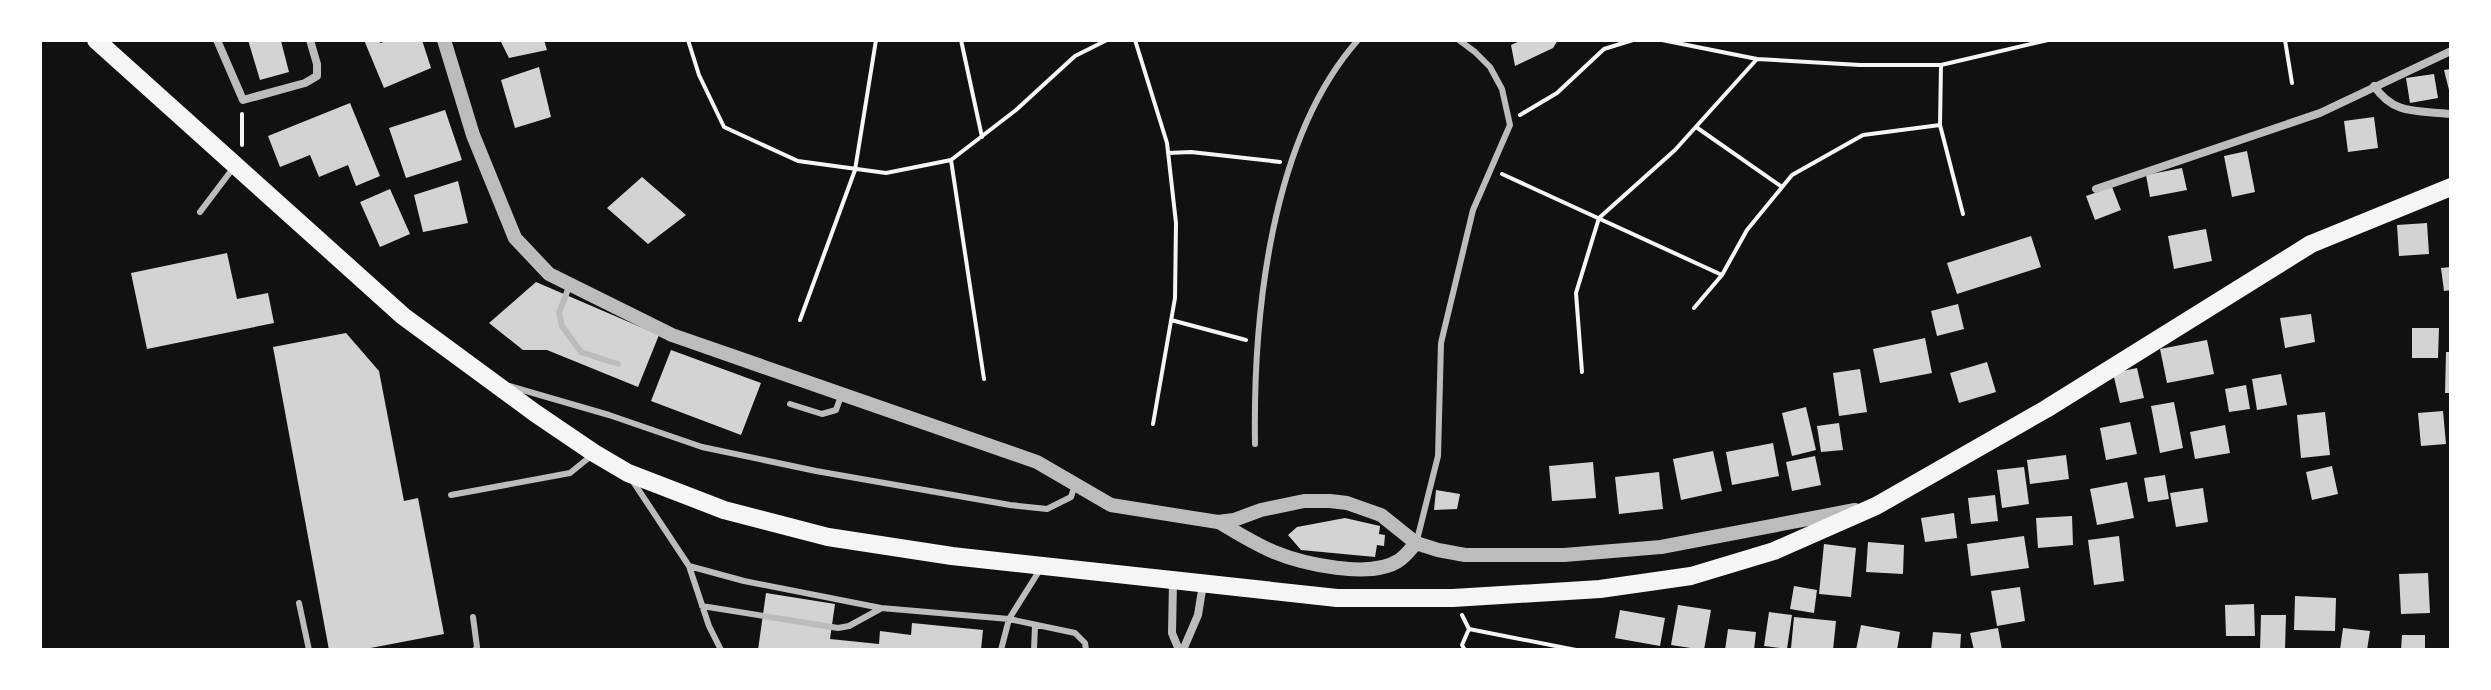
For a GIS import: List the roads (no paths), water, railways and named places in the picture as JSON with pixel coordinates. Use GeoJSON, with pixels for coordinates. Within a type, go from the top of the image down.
{"type":"FeatureCollection","features":[{"type":"Feature","properties":{"kind":"main road"},"geometry":{"type":"LineString","coordinates":[[96,40],[403,316],[594,453],[628,473],[724,510],[828,537],[952,556],[1337,598],[1453,598],[1600,589],[1691,576],[1774,551],[1876,506],[2046,409],[2311,244],[2451,187]]}},
{"type":"Feature","properties":{"kind":"street"},"geometry":{"type":"LineString","coordinates":[[217,40],[243,100],[305,83],[317,76],[310,40]]}},
{"type":"Feature","properties":{"kind":"street"},"geometry":{"type":"LineString","coordinates":[[444,40],[473,135],[515,238],[549,274],[672,335],[1037,462],[1103,501],[1123,509],[1218,522],[1304,501],[1330,501],[1347,503],[1381,515],[1416,543],[1465,555],[1564,555],[1661,547],[1876,506]]}},
{"type":"Feature","properties":{"kind":"street"},"geometry":{"type":"LineString","coordinates":[[2096,189],[2320,113],[2451,51]]}},
{"type":"Feature","properties":{"kind":"street"},"geometry":{"type":"LineString","coordinates":[[2374,86],[2382,98],[2397,108],[2451,114]]}},
{"type":"Feature","properties":{"kind":"street"},"geometry":{"type":"LineString","coordinates":[[1218,522],[1275,553],[1333,567],[1369,569],[1396,563],[1416,543]]}},
{"type":"Feature","properties":{"kind":"street"},"geometry":{"type":"LineString","coordinates":[[1173,581],[1172,633],[1181,650]]}},
{"type":"Feature","properties":{"kind":"street"},"geometry":{"type":"LineString","coordinates":[[1181,650],[1198,615],[1203,584]]}},
{"type":"Feature","properties":{"kind":"lane"},"geometry":{"type":"LineString","coordinates":[[1255,444],[1257,343],[1270,251],[1291,163],[1336,65],[1358,40]]}},
{"type":"Feature","properties":{"kind":"lane"},"geometry":{"type":"LineString","coordinates":[[1416,543],[1438,456],[1441,343],[1465,238],[1490,168],[1510,125],[1502,89],[1490,67],[1459,40]]}},
{"type":"Feature","properties":{"kind":"lane"},"geometry":{"type":"LineString","coordinates":[[200,212],[238,170]]}},
{"type":"Feature","properties":{"kind":"lane"},"geometry":{"type":"LineString","coordinates":[[570,284],[559,313],[562,326],[581,352],[618,364]]}},
{"type":"Feature","properties":{"kind":"lane"},"geometry":{"type":"LineString","coordinates":[[493,382],[609,415],[702,447],[816,471],[1047,509],[1071,497],[1075,485]]}},
{"type":"Feature","properties":{"kind":"lane"},"geometry":{"type":"LineString","coordinates":[[790,404],[822,414],[836,410],[842,393]]}},
{"type":"Feature","properties":{"kind":"lane"},"geometry":{"type":"LineString","coordinates":[[451,495],[570,473],[594,453]]}},
{"type":"Feature","properties":{"kind":"lane"},"geometry":{"type":"LineString","coordinates":[[628,473],[689,566],[721,650]]}},
{"type":"Feature","properties":{"kind":"lane"},"geometry":{"type":"LineString","coordinates":[[689,566],[744,581],[881,608],[1009,619],[1075,633],[1085,643],[1086,650]]}},
{"type":"Feature","properties":{"kind":"lane"},"geometry":{"type":"LineString","coordinates":[[1001,650],[1009,619],[1043,566]]}},
{"type":"Feature","properties":{"kind":"lane"},"geometry":{"type":"LineString","coordinates":[[299,603],[309,650]]}},
{"type":"Feature","properties":{"kind":"lane"},"geometry":{"type":"LineString","coordinates":[[702,606],[838,628],[849,626],[881,608]]}},
{"type":"Feature","properties":{"kind":"lane"},"geometry":{"type":"LineString","coordinates":[[473,617],[475,650]]}},
{"type":"Feature","properties":{"kind":"lane"},"geometry":{"type":"LineString","coordinates":[[1034,650],[1035,626]]}}]}
